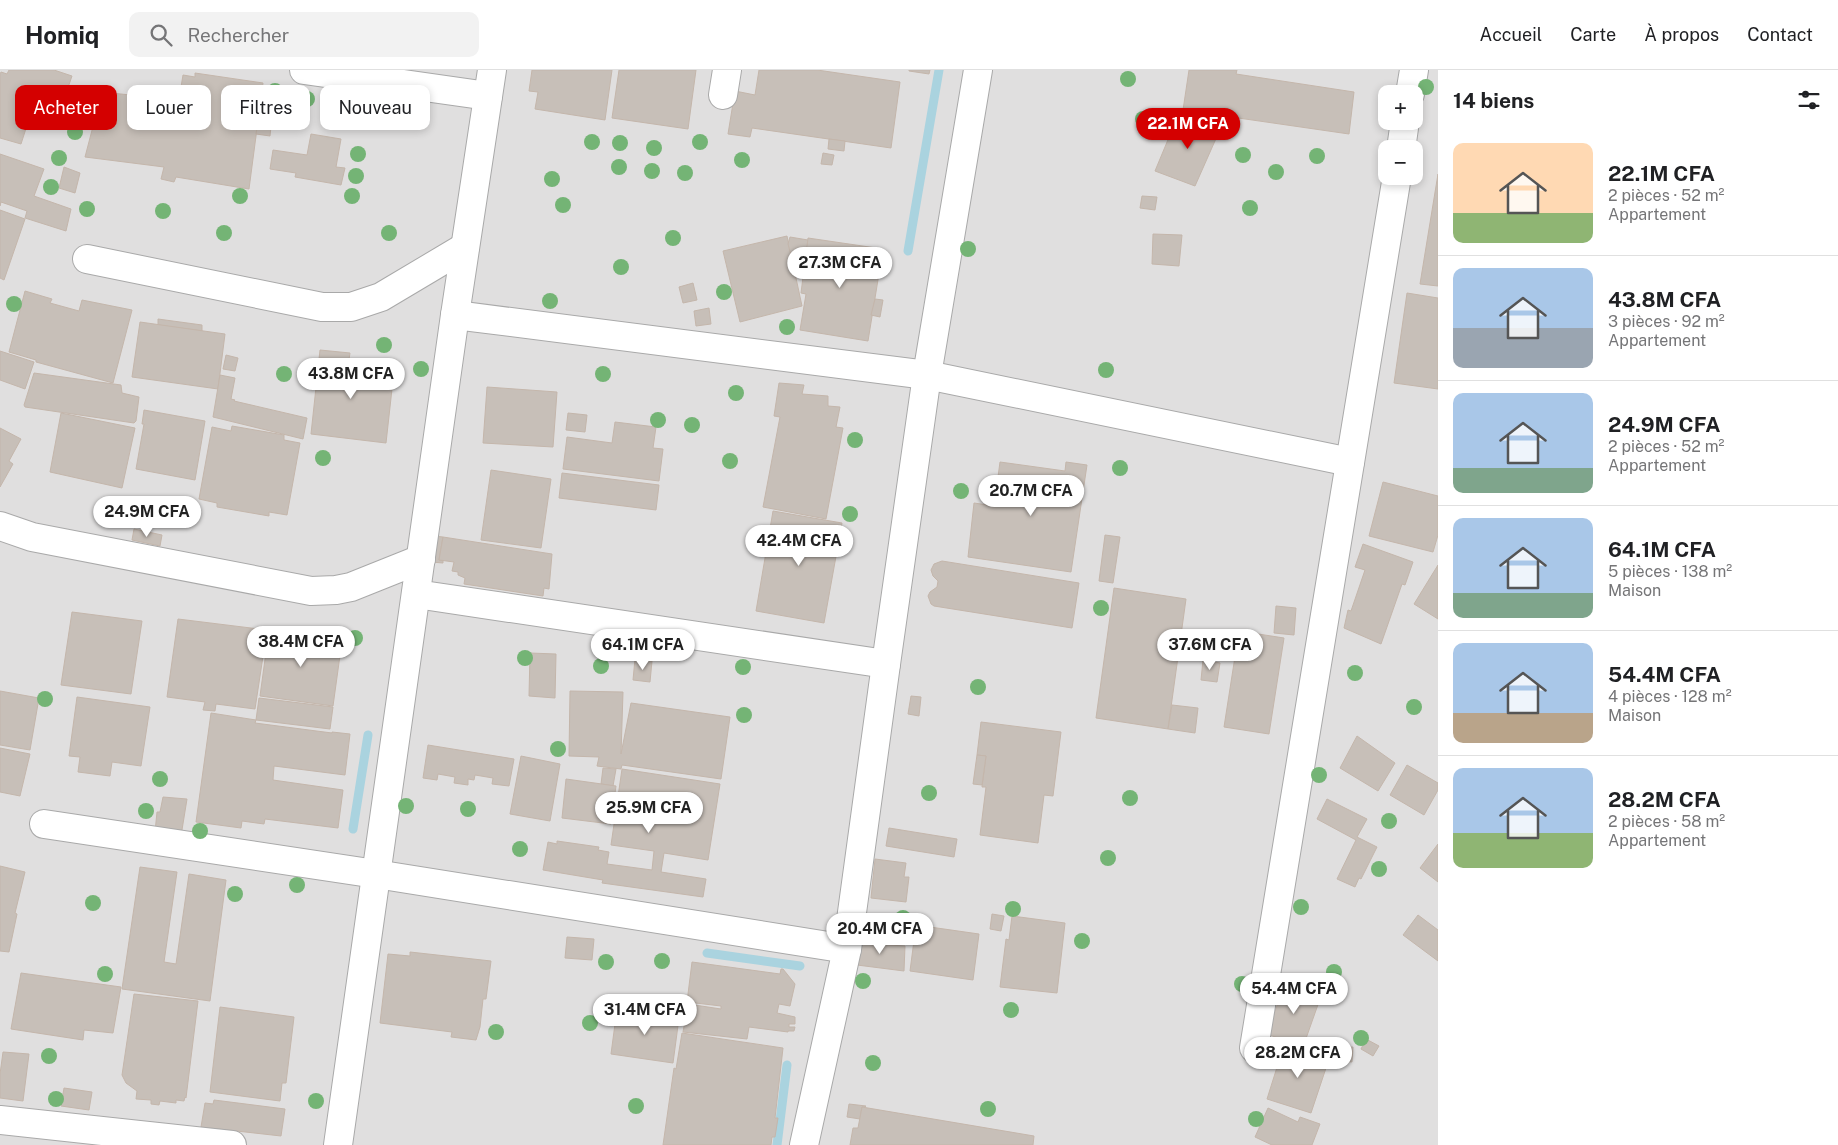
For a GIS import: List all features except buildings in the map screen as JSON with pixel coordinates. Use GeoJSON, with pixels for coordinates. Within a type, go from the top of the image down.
{"type":"FeatureCollection","features":[{"type":"Feature","properties":{"kind":"street"},"geometry":{"type":"LineString","coordinates":[[304,70],[490,83],[455,316],[338,1145]]}},
{"type":"Feature","properties":{"kind":"street"},"geometry":{"type":"LineString","coordinates":[[804,1145],[847,949],[928,375],[978,70]]}},
{"type":"Feature","properties":{"kind":"street"},"geometry":{"type":"LineString","coordinates":[[1412,85],[1414,70]]}},
{"type":"Feature","properties":{"kind":"street"},"geometry":{"type":"LineString","coordinates":[[1254,1048],[1396,185]]}},
{"type":"Feature","properties":{"kind":"street"},"geometry":{"type":"LineString","coordinates":[[87,259],[322,307],[351,307],[381,296],[465,247]]}},
{"type":"Feature","properties":{"kind":"street"},"geometry":{"type":"LineString","coordinates":[[455,316],[928,375],[1350,462]]}},
{"type":"Feature","properties":{"kind":"street"},"geometry":{"type":"LineString","coordinates":[[0,526],[32,537],[311,591],[351,587],[421,560]]}},
{"type":"Feature","properties":{"kind":"street"},"geometry":{"type":"LineString","coordinates":[[416,594],[886,664]]}},
{"type":"Feature","properties":{"kind":"street"},"geometry":{"type":"LineString","coordinates":[[44,824],[376,874],[847,949]]}},
{"type":"Feature","properties":{"kind":"street"},"geometry":{"type":"LineString","coordinates":[[0,1120],[232,1145]]}},
{"type":"Feature","properties":{"kind":"shaded area"},"geometry":{"type":"Polygon","coordinates":[[[0,70],[1438,70],[1438,1145],[0,1145],[0,70]]]}},
{"type":"Feature","properties":{"kind":"waterway"},"geometry":{"type":"LineString","coordinates":[[908,251],[939,70]]}},
{"type":"Feature","properties":{"kind":"waterway"},"geometry":{"type":"LineString","coordinates":[[353,829],[368,735]]}},
{"type":"Feature","properties":{"kind":"waterway"},"geometry":{"type":"LineString","coordinates":[[707,953],[800,966]]}},
{"type":"Feature","properties":{"kind":"waterway"},"geometry":{"type":"LineString","coordinates":[[777,1145],[787,1065]]}}]}
